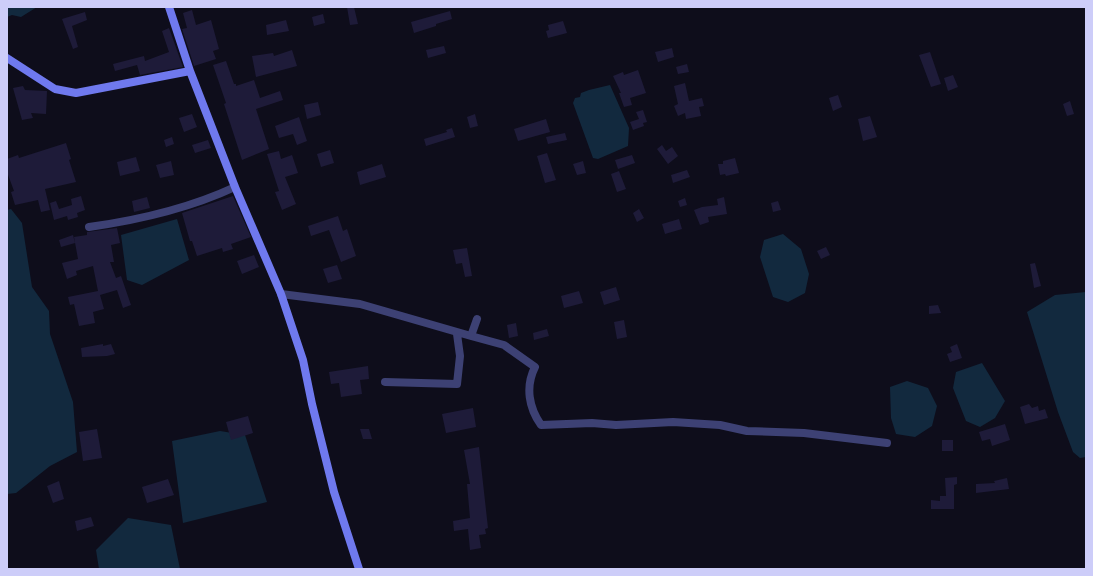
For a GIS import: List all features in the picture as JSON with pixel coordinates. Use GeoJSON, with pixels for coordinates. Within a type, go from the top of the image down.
{"type":"FeatureCollection","features":[{"type":"Feature","properties":{"kind":"street"},"geometry":{"type":"LineString","coordinates":[[169,7],[190,71],[235,186],[281,294],[303,360],[312,404],[334,492],[359,569]]}},
{"type":"Feature","properties":{"kind":"street"},"geometry":{"type":"LineString","coordinates":[[7,58],[55,89],[76,93],[190,71]]}},
{"type":"Feature","properties":{"kind":"street"},"geometry":{"type":"LineString","coordinates":[[89,227],[113,224],[187,206],[214,197],[235,186]]}},
{"type":"Feature","properties":{"kind":"street"},"geometry":{"type":"LineString","coordinates":[[281,294],[360,304],[457,334],[471,336],[504,345],[535,367],[531,376],[529,399],[534,414],[542,425],[592,423],[616,425],[673,422],[720,425],[747,431],[804,433],[886,443]]}},
{"type":"Feature","properties":{"kind":"street"},"geometry":{"type":"LineString","coordinates":[[471,336],[477,319]]}},
{"type":"Feature","properties":{"kind":"street"},"geometry":{"type":"LineString","coordinates":[[385,382],[457,384],[460,356],[457,334]]}},
{"type":"Feature","properties":{"kind":"water"},"geometry":{"type":"Polygon","coordinates":[[[7,7],[37,7],[21,17],[12,15],[7,17],[7,7]]]}},
{"type":"Feature","properties":{"kind":"water"},"geometry":{"type":"Polygon","coordinates":[[[610,85],[629,128],[628,146],[598,159],[593,158],[573,103],[575,98],[580,97],[581,93],[610,85]]]}},
{"type":"Feature","properties":{"kind":"water"},"geometry":{"type":"Polygon","coordinates":[[[11,209],[22,223],[32,287],[49,311],[50,334],[73,402],[77,452],[50,466],[16,493],[7,494],[7,210],[11,209]]]}},
{"type":"Feature","properties":{"kind":"water"},"geometry":{"type":"Polygon","coordinates":[[[177,219],[189,260],[142,285],[127,280],[121,235],[177,219]]]}},
{"type":"Feature","properties":{"kind":"water"},"geometry":{"type":"Polygon","coordinates":[[[783,234],[801,249],[809,274],[805,293],[788,302],[773,297],[760,257],[764,240],[783,234]]]}},
{"type":"Feature","properties":{"kind":"water"},"geometry":{"type":"Polygon","coordinates":[[[1086,292],[1086,457],[1080,458],[1073,452],[1058,412],[1027,312],[1055,295],[1086,292]]]}},
{"type":"Feature","properties":{"kind":"water"},"geometry":{"type":"Polygon","coordinates":[[[982,363],[1005,401],[995,418],[980,427],[966,421],[953,388],[956,372],[982,363]]]}},
{"type":"Feature","properties":{"kind":"water"},"geometry":{"type":"Polygon","coordinates":[[[907,381],[928,388],[937,406],[932,426],[915,437],[896,434],[891,418],[890,387],[907,381]]]}},
{"type":"Feature","properties":{"kind":"water"},"geometry":{"type":"Polygon","coordinates":[[[220,431],[245,435],[267,502],[183,523],[172,441],[220,431]]]}},
{"type":"Feature","properties":{"kind":"water"},"geometry":{"type":"Polygon","coordinates":[[[128,518],[171,525],[180,569],[99,569],[96,550],[128,518]]]}},
{"type":"Feature","properties":{"kind":"building"},"geometry":{"type":"Polygon","coordinates":[[[347,7],[354,7],[358,24],[350,25],[347,7]]]}},
{"type":"Feature","properties":{"kind":"building"},"geometry":{"type":"Polygon","coordinates":[[[192,10],[196,25],[211,20],[219,49],[213,51],[216,59],[194,66],[182,29],[187,28],[183,13],[192,10]]]}},
{"type":"Feature","properties":{"kind":"building"},"geometry":{"type":"Polygon","coordinates":[[[450,11],[452,19],[414,33],[411,22],[450,11]]]}},
{"type":"Feature","properties":{"kind":"building"},"geometry":{"type":"Polygon","coordinates":[[[85,12],[87,20],[72,26],[78,47],[73,49],[62,19],[85,12]]]}},
{"type":"Feature","properties":{"kind":"building"},"geometry":{"type":"Polygon","coordinates":[[[323,14],[325,23],[314,26],[312,17],[323,14]]]}},
{"type":"Feature","properties":{"kind":"building"},"geometry":{"type":"Polygon","coordinates":[[[286,20],[289,31],[267,35],[266,25],[286,20]]]}},
{"type":"Feature","properties":{"kind":"building"},"geometry":{"type":"Polygon","coordinates":[[[563,21],[567,33],[548,38],[546,31],[549,30],[548,25],[563,21]]]}},
{"type":"Feature","properties":{"kind":"building"},"geometry":{"type":"Polygon","coordinates":[[[169,28],[183,67],[140,75],[137,65],[115,71],[113,64],[144,56],[145,61],[169,52],[162,31],[169,28]]]}},
{"type":"Feature","properties":{"kind":"building"},"geometry":{"type":"Polygon","coordinates":[[[444,46],[446,53],[428,58],[426,50],[444,46]]]}},
{"type":"Feature","properties":{"kind":"building"},"geometry":{"type":"Polygon","coordinates":[[[672,48],[674,57],[658,62],[655,52],[672,48]]]}},
{"type":"Feature","properties":{"kind":"building"},"geometry":{"type":"Polygon","coordinates":[[[292,50],[297,66],[256,77],[252,56],[273,53],[274,56],[292,50]]]}},
{"type":"Feature","properties":{"kind":"building"},"geometry":{"type":"Polygon","coordinates":[[[930,52],[941,84],[931,87],[919,55],[930,52]]]}},
{"type":"Feature","properties":{"kind":"building"},"geometry":{"type":"Polygon","coordinates":[[[226,61],[236,86],[254,80],[260,98],[280,91],[283,100],[256,109],[269,149],[242,160],[224,104],[226,103],[213,65],[226,61]]]}},
{"type":"Feature","properties":{"kind":"building"},"geometry":{"type":"Polygon","coordinates":[[[687,64],[689,72],[678,74],[676,67],[687,64]]]}},
{"type":"Feature","properties":{"kind":"building"},"geometry":{"type":"Polygon","coordinates":[[[638,70],[646,93],[630,98],[632,105],[624,107],[619,93],[621,93],[613,76],[623,72],[624,75],[638,70]]]}},
{"type":"Feature","properties":{"kind":"building"},"geometry":{"type":"Polygon","coordinates":[[[953,75],[958,87],[948,91],[944,78],[953,75]]]}},
{"type":"Feature","properties":{"kind":"building"},"geometry":{"type":"Polygon","coordinates":[[[685,83],[689,101],[702,98],[704,106],[699,107],[701,116],[686,119],[685,113],[678,116],[674,106],[678,104],[674,86],[685,83]]]}},
{"type":"Feature","properties":{"kind":"building"},"geometry":{"type":"Polygon","coordinates":[[[23,86],[25,90],[47,91],[46,114],[31,113],[33,118],[22,120],[13,88],[23,86]]]}},
{"type":"Feature","properties":{"kind":"building"},"geometry":{"type":"Polygon","coordinates":[[[838,95],[842,107],[833,111],[829,98],[838,95]]]}},
{"type":"Feature","properties":{"kind":"building"},"geometry":{"type":"Polygon","coordinates":[[[1070,101],[1074,114],[1067,116],[1063,104],[1070,101]]]}},
{"type":"Feature","properties":{"kind":"building"},"geometry":{"type":"Polygon","coordinates":[[[318,102],[321,115],[307,119],[304,105],[318,102]]]}},
{"type":"Feature","properties":{"kind":"building"},"geometry":{"type":"Polygon","coordinates":[[[643,110],[647,122],[643,123],[644,126],[633,130],[630,122],[639,119],[636,112],[643,110]]]}},
{"type":"Feature","properties":{"kind":"building"},"geometry":{"type":"Polygon","coordinates":[[[192,114],[197,127],[184,132],[179,118],[192,114]]]}},
{"type":"Feature","properties":{"kind":"building"},"geometry":{"type":"Polygon","coordinates":[[[475,114],[478,126],[470,128],[467,117],[475,114]]]}},
{"type":"Feature","properties":{"kind":"building"},"geometry":{"type":"Polygon","coordinates":[[[870,116],[877,137],[863,141],[858,119],[870,116]]]}},
{"type":"Feature","properties":{"kind":"building"},"geometry":{"type":"Polygon","coordinates":[[[299,117],[307,141],[297,145],[293,134],[279,138],[275,126],[299,117]]]}},
{"type":"Feature","properties":{"kind":"building"},"geometry":{"type":"Polygon","coordinates":[[[546,119],[550,132],[518,141],[514,129],[546,119]]]}},
{"type":"Feature","properties":{"kind":"building"},"geometry":{"type":"Polygon","coordinates":[[[452,128],[455,137],[426,146],[424,139],[447,132],[446,130],[452,128]]]}},
{"type":"Feature","properties":{"kind":"building"},"geometry":{"type":"Polygon","coordinates":[[[565,133],[567,140],[548,144],[546,137],[565,133]]]}},
{"type":"Feature","properties":{"kind":"building"},"geometry":{"type":"Polygon","coordinates":[[[172,137],[174,144],[166,147],[164,140],[172,137]]]}},
{"type":"Feature","properties":{"kind":"building"},"geometry":{"type":"Polygon","coordinates":[[[208,140],[211,148],[195,153],[192,145],[208,140]]]}},
{"type":"Feature","properties":{"kind":"building"},"geometry":{"type":"Polygon","coordinates":[[[66,143],[71,159],[69,160],[76,182],[45,189],[50,210],[41,212],[38,200],[15,205],[11,192],[14,191],[7,172],[7,159],[18,155],[19,158],[66,143]]]}},
{"type":"Feature","properties":{"kind":"building"},"geometry":{"type":"Polygon","coordinates":[[[662,145],[666,151],[672,147],[678,156],[668,164],[657,149],[662,145]]]}},
{"type":"Feature","properties":{"kind":"building"},"geometry":{"type":"Polygon","coordinates":[[[330,150],[334,163],[321,167],[317,154],[330,150]]]}},
{"type":"Feature","properties":{"kind":"building"},"geometry":{"type":"Polygon","coordinates":[[[279,151],[281,159],[292,155],[298,173],[285,177],[296,204],[282,210],[275,192],[279,191],[267,154],[279,151]]]}},
{"type":"Feature","properties":{"kind":"building"},"geometry":{"type":"Polygon","coordinates":[[[547,153],[556,180],[545,183],[537,156],[547,153]]]}},
{"type":"Feature","properties":{"kind":"building"},"geometry":{"type":"Polygon","coordinates":[[[632,155],[635,163],[618,169],[615,160],[632,155]]]}},
{"type":"Feature","properties":{"kind":"building"},"geometry":{"type":"Polygon","coordinates":[[[136,157],[140,171],[120,176],[117,162],[136,157]]]}},
{"type":"Feature","properties":{"kind":"building"},"geometry":{"type":"Polygon","coordinates":[[[735,158],[739,173],[726,176],[725,174],[720,175],[718,164],[723,164],[723,161],[735,158]]]}},
{"type":"Feature","properties":{"kind":"building"},"geometry":{"type":"Polygon","coordinates":[[[171,161],[174,175],[160,178],[156,165],[171,161]]]}},
{"type":"Feature","properties":{"kind":"building"},"geometry":{"type":"Polygon","coordinates":[[[583,161],[586,173],[577,175],[573,164],[583,161]]]}},
{"type":"Feature","properties":{"kind":"building"},"geometry":{"type":"Polygon","coordinates":[[[382,164],[386,177],[360,185],[357,172],[382,164]]]}},
{"type":"Feature","properties":{"kind":"building"},"geometry":{"type":"Polygon","coordinates":[[[687,170],[690,177],[673,183],[671,175],[687,170]]]}},
{"type":"Feature","properties":{"kind":"building"},"geometry":{"type":"Polygon","coordinates":[[[619,171],[626,189],[617,192],[611,174],[619,171]]]}},
{"type":"Feature","properties":{"kind":"building"},"geometry":{"type":"Polygon","coordinates":[[[81,196],[85,210],[77,213],[78,217],[68,220],[67,216],[54,220],[50,203],[56,201],[59,209],[72,205],[71,199],[81,196]]]}},
{"type":"Feature","properties":{"kind":"building"},"geometry":{"type":"Polygon","coordinates":[[[233,196],[251,237],[231,244],[233,249],[223,252],[222,248],[197,256],[192,241],[190,241],[182,213],[233,196]]]}},
{"type":"Feature","properties":{"kind":"building"},"geometry":{"type":"Polygon","coordinates":[[[147,197],[150,208],[134,212],[132,201],[147,197]]]}},
{"type":"Feature","properties":{"kind":"building"},"geometry":{"type":"Polygon","coordinates":[[[724,197],[727,214],[708,217],[709,222],[700,225],[694,210],[702,207],[718,205],[717,199],[724,197]]]}},
{"type":"Feature","properties":{"kind":"building"},"geometry":{"type":"Polygon","coordinates":[[[685,198],[687,205],[680,207],[678,201],[685,198]]]}},
{"type":"Feature","properties":{"kind":"building"},"geometry":{"type":"Polygon","coordinates":[[[778,201],[781,210],[773,212],[771,203],[778,201]]]}},
{"type":"Feature","properties":{"kind":"building"},"geometry":{"type":"Polygon","coordinates":[[[639,209],[644,218],[637,222],[633,213],[639,209]]]}},
{"type":"Feature","properties":{"kind":"building"},"geometry":{"type":"Polygon","coordinates":[[[338,216],[343,231],[347,229],[356,256],[341,262],[329,230],[311,236],[308,226],[338,216]]]}},
{"type":"Feature","properties":{"kind":"building"},"geometry":{"type":"Polygon","coordinates":[[[679,219],[682,229],[665,234],[662,224],[679,219]]]}},
{"type":"Feature","properties":{"kind":"building"},"geometry":{"type":"Polygon","coordinates":[[[117,228],[120,243],[111,245],[114,262],[110,262],[116,278],[121,276],[131,305],[123,308],[117,290],[100,295],[104,309],[93,312],[95,323],[79,326],[74,304],[70,305],[68,297],[98,291],[93,266],[76,271],[77,275],[67,279],[62,263],[78,259],[74,237],[87,235],[87,232],[117,228]]]}},
{"type":"Feature","properties":{"kind":"building"},"geometry":{"type":"Polygon","coordinates":[[[73,235],[75,243],[61,247],[59,240],[73,235]]]}},
{"type":"Feature","properties":{"kind":"building"},"geometry":{"type":"Polygon","coordinates":[[[826,247],[830,255],[821,259],[817,251],[826,247]]]}},
{"type":"Feature","properties":{"kind":"building"},"geometry":{"type":"Polygon","coordinates":[[[467,248],[472,276],[465,277],[462,263],[456,264],[453,250],[467,248]]]}},
{"type":"Feature","properties":{"kind":"building"},"geometry":{"type":"Polygon","coordinates":[[[254,255],[259,267],[242,274],[237,261],[254,255]]]}},
{"type":"Feature","properties":{"kind":"building"},"geometry":{"type":"Polygon","coordinates":[[[1035,263],[1041,286],[1034,288],[1030,264],[1035,263]]]}},
{"type":"Feature","properties":{"kind":"building"},"geometry":{"type":"Polygon","coordinates":[[[337,265],[342,279],[328,283],[323,269],[337,265]]]}},
{"type":"Feature","properties":{"kind":"building"},"geometry":{"type":"Polygon","coordinates":[[[616,287],[620,300],[604,305],[600,292],[616,287]]]}},
{"type":"Feature","properties":{"kind":"building"},"geometry":{"type":"Polygon","coordinates":[[[579,291],[583,303],[564,308],[561,296],[579,291]]]}},
{"type":"Feature","properties":{"kind":"building"},"geometry":{"type":"Polygon","coordinates":[[[938,305],[941,313],[929,314],[929,306],[938,305]]]}},
{"type":"Feature","properties":{"kind":"building"},"geometry":{"type":"Polygon","coordinates":[[[624,320],[627,337],[617,339],[614,322],[624,320]]]}},
{"type":"Feature","properties":{"kind":"building"},"geometry":{"type":"Polygon","coordinates":[[[516,323],[518,336],[509,338],[507,325],[516,323]]]}},
{"type":"Feature","properties":{"kind":"building"},"geometry":{"type":"Polygon","coordinates":[[[547,329],[549,336],[534,340],[533,333],[547,329]]]}},
{"type":"Feature","properties":{"kind":"building"},"geometry":{"type":"Polygon","coordinates":[[[103,344],[103,346],[111,344],[115,354],[107,356],[82,357],[81,348],[103,344]]]}},
{"type":"Feature","properties":{"kind":"building"},"geometry":{"type":"Polygon","coordinates":[[[957,344],[962,358],[950,362],[947,354],[952,352],[950,347],[957,344]]]}},
{"type":"Feature","properties":{"kind":"building"},"geometry":{"type":"Polygon","coordinates":[[[368,366],[369,379],[360,380],[362,394],[341,397],[339,383],[331,384],[329,372],[368,366]]]}},
{"type":"Feature","properties":{"kind":"building"},"geometry":{"type":"Polygon","coordinates":[[[1029,404],[1032,408],[1038,406],[1039,411],[1045,409],[1048,418],[1025,424],[1020,407],[1029,404]]]}},
{"type":"Feature","properties":{"kind":"building"},"geometry":{"type":"Polygon","coordinates":[[[473,408],[476,427],[446,433],[442,414],[473,408]]]}},
{"type":"Feature","properties":{"kind":"building"},"geometry":{"type":"Polygon","coordinates":[[[248,416],[253,433],[231,440],[226,422],[248,416]]]}},
{"type":"Feature","properties":{"kind":"building"},"geometry":{"type":"Polygon","coordinates":[[[1005,424],[1010,440],[992,446],[990,439],[982,441],[979,432],[1005,424]]]}},
{"type":"Feature","properties":{"kind":"building"},"geometry":{"type":"Polygon","coordinates":[[[97,429],[102,458],[83,461],[79,432],[97,429]]]}},
{"type":"Feature","properties":{"kind":"building"},"geometry":{"type":"Polygon","coordinates":[[[360,429],[369,429],[372,439],[363,439],[360,429]]]}},
{"type":"Feature","properties":{"kind":"building"},"geometry":{"type":"Polygon","coordinates":[[[942,440],[953,440],[953,451],[942,451],[942,440]]]}},
{"type":"Feature","properties":{"kind":"building"},"geometry":{"type":"Polygon","coordinates":[[[479,447],[488,528],[485,529],[486,534],[479,535],[481,548],[470,550],[468,529],[454,531],[453,521],[470,518],[467,484],[470,484],[464,450],[479,447]]]}},
{"type":"Feature","properties":{"kind":"building"},"geometry":{"type":"Polygon","coordinates":[[[957,477],[957,484],[954,485],[954,509],[931,509],[931,500],[940,501],[940,496],[946,496],[945,478],[957,477]]]}},
{"type":"Feature","properties":{"kind":"building"},"geometry":{"type":"Polygon","coordinates":[[[1007,478],[1009,489],[976,493],[976,484],[995,483],[994,481],[1007,478]]]}},
{"type":"Feature","properties":{"kind":"building"},"geometry":{"type":"Polygon","coordinates":[[[168,479],[174,495],[147,503],[142,487],[168,479]]]}},
{"type":"Feature","properties":{"kind":"building"},"geometry":{"type":"Polygon","coordinates":[[[59,481],[64,499],[53,503],[47,486],[59,481]]]}},
{"type":"Feature","properties":{"kind":"building"},"geometry":{"type":"Polygon","coordinates":[[[91,517],[94,526],[77,531],[75,521],[91,517]]]}}]}
